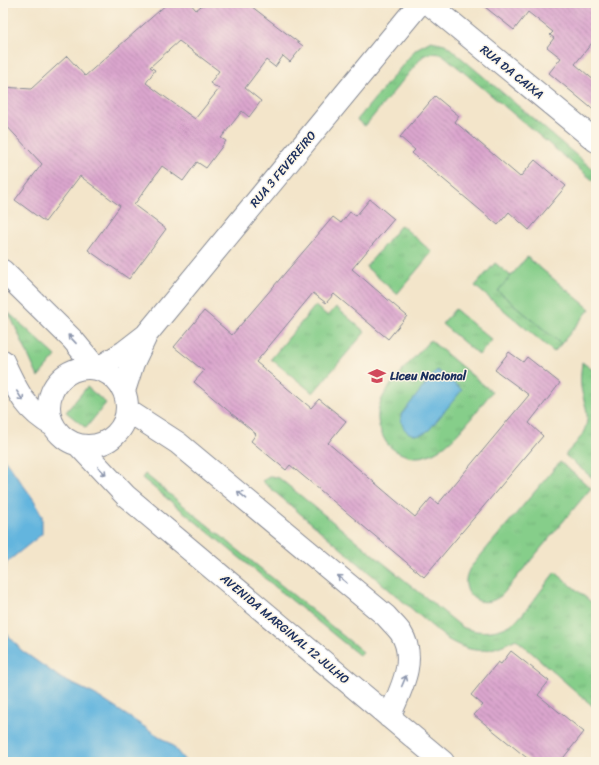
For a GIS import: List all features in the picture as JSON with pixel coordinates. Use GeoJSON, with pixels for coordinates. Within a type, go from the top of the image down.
{"type":"FeatureCollection","features":[{"type":"Feature","properties":{"kind":"street","name":"RUA 3 FEVEREIRO"},"geometry":{"type":"LineString","coordinates":[[146,335],[420,3]]}},
{"type":"Feature","properties":{"kind":"street","name":"RUA DA CAIXA"},"geometry":{"type":"LineString","coordinates":[[428,3],[596,141]]}},
{"type":"Feature","properties":{"kind":"street"},"geometry":{"type":"LineString","coordinates":[[3,271],[73,340],[97,369],[113,378],[126,401],[386,616],[402,634],[408,654],[407,674],[389,717]]}},
{"type":"Feature","properties":{"kind":"street"},"geometry":{"type":"LineString","coordinates":[[146,335],[133,363],[126,401],[125,421],[118,432],[110,440],[100,445],[89,446],[78,445],[60,435],[54,426],[50,411],[52,395],[55,388],[63,378],[81,369],[97,369],[124,352],[146,335]]}},
{"type":"Feature","properties":{"kind":"street"},"geometry":{"type":"LineString","coordinates":[[3,361],[18,394],[25,404],[34,413],[54,426]]}},
{"type":"Feature","properties":{"kind":"street","name":"AVENIDA MARGINAL 12 JULHO"},"geometry":{"type":"LineString","coordinates":[[78,445],[126,496],[443,762]]}},
{"type":"Feature","properties":{"kind":"green space"},"geometry":{"type":"Polygon","coordinates":[[[431,41],[445,44],[596,172],[596,183],[442,54],[430,53],[423,56],[365,126],[357,120],[416,49],[431,41]]]}},
{"type":"Feature","properties":{"kind":"green space"},"geometry":{"type":"Polygon","coordinates":[[[401,225],[432,252],[397,294],[366,267],[401,225]]]}},
{"type":"Feature","properties":{"kind":"green space"},"geometry":{"type":"Polygon","coordinates":[[[527,257],[590,309],[561,344],[498,291],[527,257]]]}},
{"type":"Feature","properties":{"kind":"green space"},"geometry":{"type":"Polygon","coordinates":[[[495,263],[511,276],[498,291],[561,344],[554,352],[475,286],[495,263]]]}},
{"type":"Feature","properties":{"kind":"green space"},"geometry":{"type":"Polygon","coordinates":[[[315,306],[328,316],[336,307],[365,332],[313,393],[271,359],[315,306]]]}},
{"type":"Feature","properties":{"kind":"green space"},"geometry":{"type":"Polygon","coordinates":[[[455,309],[492,340],[479,355],[442,324],[455,309]]]}},
{"type":"Feature","properties":{"kind":"green space"},"geometry":{"type":"Polygon","coordinates":[[[9,313],[56,356],[38,377],[9,313]]]}},
{"type":"Feature","properties":{"kind":"green space"},"geometry":{"type":"Polygon","coordinates":[[[430,340],[492,392],[465,425],[443,447],[431,454],[418,457],[405,455],[392,448],[383,437],[378,422],[379,406],[390,386],[430,340]]]}},
{"type":"Feature","properties":{"kind":"green space"},"geometry":{"type":"Polygon","coordinates":[[[582,362],[594,371],[596,369],[596,481],[565,455],[577,442],[586,426],[587,415],[581,384],[582,362]]]}},
{"type":"Feature","properties":{"kind":"green space"},"geometry":{"type":"Polygon","coordinates":[[[87,387],[106,403],[86,428],[66,412],[87,387]]]}},
{"type":"Feature","properties":{"kind":"green space"},"geometry":{"type":"Polygon","coordinates":[[[560,462],[591,488],[502,595],[494,600],[486,602],[479,601],[472,597],[468,592],[466,585],[466,577],[470,568],[560,462]]]}},
{"type":"Feature","properties":{"kind":"green space"},"geometry":{"type":"Polygon","coordinates":[[[145,474],[363,652],[360,656],[142,478],[145,474]]]}},
{"type":"Feature","properties":{"kind":"green space"},"geometry":{"type":"Polygon","coordinates":[[[271,476],[279,478],[462,627],[475,631],[494,631],[513,623],[528,607],[555,572],[596,606],[596,709],[516,639],[497,647],[473,650],[465,648],[447,639],[262,481],[271,476]]]}},
{"type":"Feature","properties":{"kind":"water"},"geometry":{"type":"Polygon","coordinates":[[[437,370],[462,390],[429,430],[419,434],[409,433],[403,426],[401,415],[437,370]]]}},
{"type":"Feature","properties":{"kind":"water"},"geometry":{"type":"Polygon","coordinates":[[[3,457],[34,500],[42,516],[42,534],[7,562],[3,578],[3,457]]]}},
{"type":"Feature","properties":{"kind":"water"},"geometry":{"type":"Polygon","coordinates":[[[3,629],[21,650],[62,679],[94,694],[171,744],[186,762],[3,762],[3,629]]]}},
{"type":"Feature","properties":{"kind":"building"},"geometry":{"type":"Polygon","coordinates":[[[168,3],[190,3],[196,10],[205,3],[247,3],[303,46],[290,62],[283,56],[275,67],[266,60],[245,88],[261,101],[249,117],[242,111],[221,138],[226,141],[206,168],[197,162],[183,181],[162,166],[134,205],[166,229],[129,279],[88,250],[120,206],[80,176],[45,222],[15,200],[42,164],[3,122],[3,87],[31,89],[67,56],[85,76],[168,3]],[[179,41],[150,67],[155,70],[146,83],[195,119],[219,89],[210,83],[219,71],[179,41]]]}},
{"type":"Feature","properties":{"kind":"building"},"geometry":{"type":"Polygon","coordinates":[[[480,3],[596,3],[596,38],[575,64],[596,82],[596,112],[549,73],[561,58],[547,47],[554,38],[550,35],[553,32],[528,12],[514,30],[480,3]]]}},
{"type":"Feature","properties":{"kind":"building"},"geometry":{"type":"Polygon","coordinates":[[[435,96],[459,116],[455,122],[520,177],[535,160],[566,186],[529,230],[509,212],[498,225],[412,153],[415,150],[400,137],[435,96]]]}},
{"type":"Feature","properties":{"kind":"building"},"geometry":{"type":"Polygon","coordinates":[[[370,199],[394,219],[352,269],[407,316],[388,339],[334,294],[326,303],[313,293],[256,362],[311,408],[319,399],[346,421],[328,443],[415,517],[431,498],[438,504],[529,395],[495,370],[509,352],[523,362],[527,357],[560,383],[529,423],[543,436],[424,577],[290,465],[286,470],[251,441],[256,434],[194,382],[204,371],[174,347],[204,311],[232,335],[333,217],[341,223],[350,212],[356,216],[370,199]]]}},
{"type":"Feature","properties":{"kind":"building"},"geometry":{"type":"Polygon","coordinates":[[[511,651],[549,681],[538,695],[584,732],[560,762],[532,762],[474,715],[483,705],[471,695],[498,662],[501,664],[511,651]]]}},
{"type":"Feature","properties":{"kind":"place","name":"Liceu Nacional"},"geometry":{"type":"Point","coordinates":[377,376]}}]}
